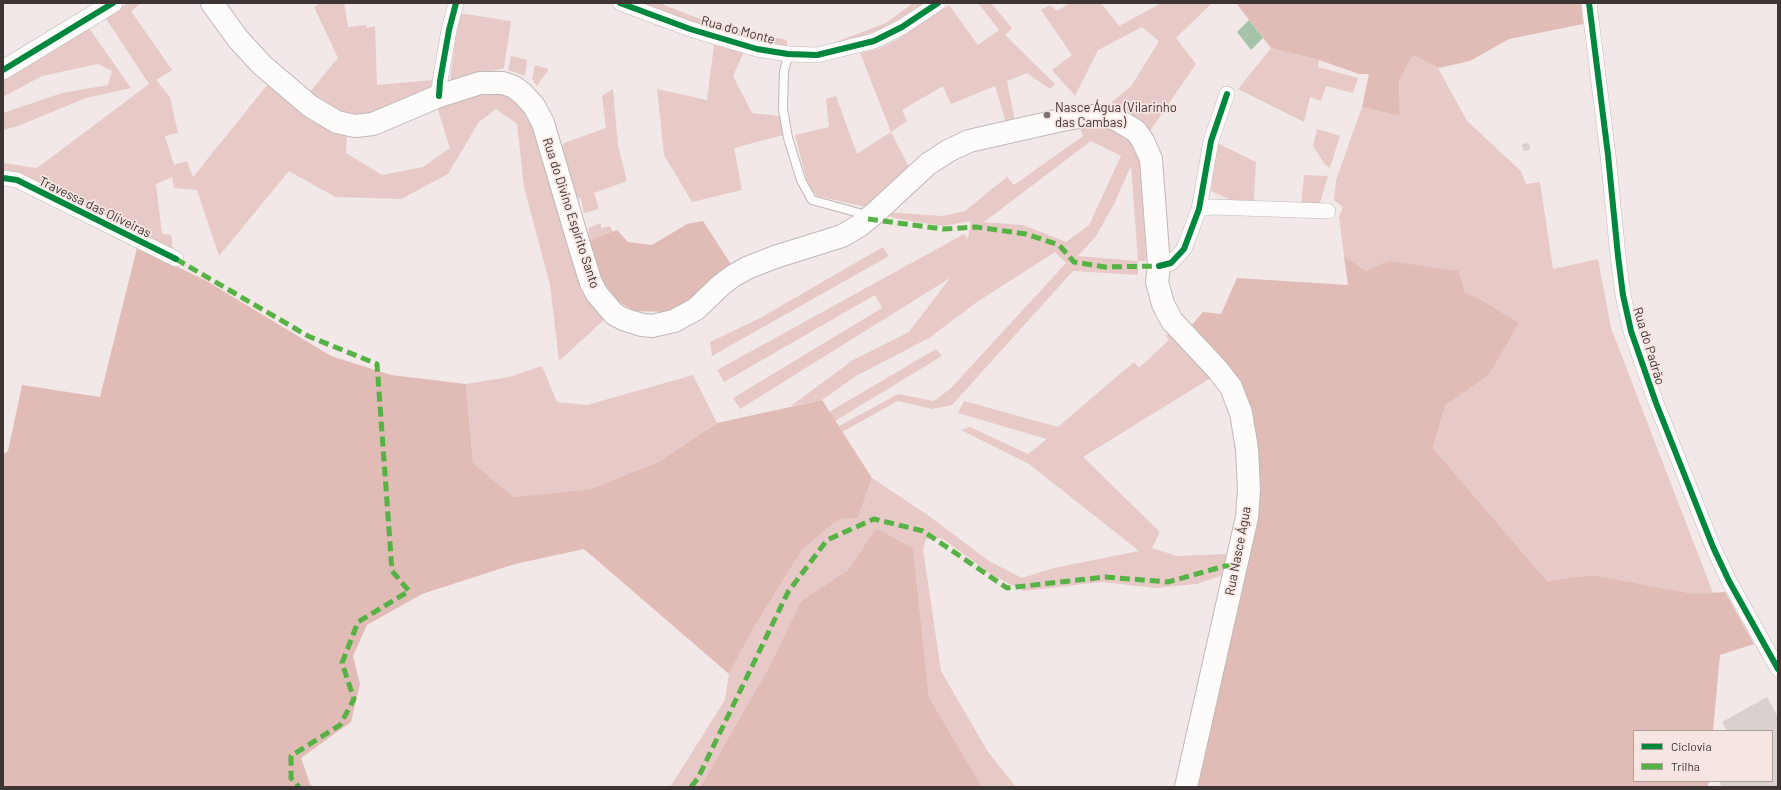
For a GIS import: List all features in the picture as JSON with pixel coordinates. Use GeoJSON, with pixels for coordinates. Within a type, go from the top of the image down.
{"type":"FeatureCollection","features":[{"type":"Feature","properties":{"kind":"main road","name":"Rua do Divino Espírito Santo"},"geometry":{"type":"LineString","coordinates":[[212,3],[250,54],[273,76],[310,106],[336,122],[355,126],[373,124],[439,96],[480,83],[504,83],[514,87],[529,99],[543,123],[591,283],[597,294],[614,314],[632,322],[652,326],[674,321],[696,309],[721,285],[738,273],[775,257],[842,236],[868,219],[916,174],[938,157],[958,146],[981,137],[1084,116],[1105,116],[1122,122],[1136,131],[1150,154],[1153,175],[1159,266]]}},
{"type":"Feature","properties":{"kind":"main road","name":"Rua Nasce Água"},"geometry":{"type":"LineString","coordinates":[[1159,266],[1157,282],[1167,313],[1184,335],[1224,377],[1237,400],[1244,430],[1248,469],[1248,504],[1244,530],[1186,787]]}},
{"type":"Feature","properties":{"kind":"street"},"geometry":{"type":"LineString","coordinates":[[3,70],[113,3]]}},
{"type":"Feature","properties":{"kind":"street"},"geometry":{"type":"LineString","coordinates":[[439,96],[440,81],[449,30],[456,3]]}},
{"type":"Feature","properties":{"kind":"street","name":"Rua do Monte"},"geometry":{"type":"LineString","coordinates":[[620,3],[690,29],[757,49],[788,54],[817,55],[874,41],[902,26],[938,3]]}},
{"type":"Feature","properties":{"kind":"street","name":"Rua do Padrão"},"geometry":{"type":"LineString","coordinates":[[1589,3],[1608,155],[1618,256],[1623,294],[1631,331],[1656,403],[1713,547],[1729,581],[1778,669]]}},
{"type":"Feature","properties":{"kind":"street"},"geometry":{"type":"LineString","coordinates":[[1159,266],[1171,263],[1184,249],[1199,209],[1211,141],[1227,94]]}},
{"type":"Feature","properties":{"kind":"street","name":"Travessa das Oliveiras"},"geometry":{"type":"LineString","coordinates":[[3,178],[17,180],[176,259]]}},
{"type":"Feature","properties":{"kind":"street"},"geometry":{"type":"LineString","coordinates":[[1199,209],[1212,207],[1328,211]]}},
{"type":"Feature","properties":{"kind":"lane"},"geometry":{"type":"LineString","coordinates":[[788,54],[784,72],[783,109],[788,138],[801,180],[812,200],[859,212],[868,219]]}},
{"type":"Feature","properties":{"kind":"shaded area"},"geometry":{"type":"Polygon","coordinates":[[[128,3],[141,3],[131,11],[172,70],[156,80],[170,97],[178,133],[165,136],[174,165],[187,161],[193,177],[268,84],[347,131],[346,153],[382,175],[423,167],[450,148],[437,107],[479,90],[508,93],[527,107],[605,319],[559,361],[550,285],[524,187],[517,124],[496,109],[479,122],[448,174],[401,199],[335,197],[289,171],[219,256],[197,190],[174,188],[172,177],[156,184],[162,234],[171,235],[173,251],[3,171],[3,163],[37,168],[149,84],[105,17],[128,3]]]}},
{"type":"Feature","properties":{"kind":"shaded area"},"geometry":{"type":"Polygon","coordinates":[[[320,3],[344,3],[348,27],[366,25],[367,28],[375,26],[377,85],[432,80],[431,93],[360,119],[332,112],[309,93],[338,58],[314,7],[320,3]]]}},
{"type":"Feature","properties":{"kind":"shaded area"},"geometry":{"type":"Polygon","coordinates":[[[640,3],[659,3],[713,24],[787,40],[787,46],[769,44],[713,30],[640,3]]]}},
{"type":"Feature","properties":{"kind":"shaded area"},"geometry":{"type":"Polygon","coordinates":[[[913,3],[925,3],[885,28],[834,46],[833,43],[886,23],[913,3]]]}},
{"type":"Feature","properties":{"kind":"shaded area"},"geometry":{"type":"Polygon","coordinates":[[[978,3],[991,3],[1012,28],[1005,35],[1055,84],[1050,89],[1027,73],[1007,81],[1015,121],[1006,123],[995,86],[951,104],[943,86],[902,110],[907,121],[891,132],[860,53],[878,49],[900,38],[949,5],[978,45],[999,30],[978,3]]]}},
{"type":"Feature","properties":{"kind":"shaded area"},"geometry":{"type":"Polygon","coordinates":[[[1070,3],[1101,3],[1119,26],[1161,3],[1212,3],[1176,38],[1196,64],[1148,134],[1109,108],[1112,102],[1132,85],[1159,41],[1142,27],[1098,50],[1075,96],[1052,70],[1072,55],[1041,10],[1050,5],[1057,11],[1070,3]]]}},
{"type":"Feature","properties":{"kind":"shaded area"},"geometry":{"type":"Polygon","coordinates":[[[1236,3],[1581,3],[1583,24],[1509,39],[1470,61],[1438,68],[1413,55],[1399,81],[1400,116],[1362,107],[1369,74],[1359,74],[1319,60],[1271,48],[1236,3]]]}},
{"type":"Feature","properties":{"kind":"shaded area"},"geometry":{"type":"Polygon","coordinates":[[[459,13],[511,21],[504,68],[450,82],[459,13]]]}},
{"type":"Feature","properties":{"kind":"shaded area"},"geometry":{"type":"Polygon","coordinates":[[[1249,20],[1263,38],[1251,50],[1237,32],[1249,20]]]}},
{"type":"Feature","properties":{"kind":"shaded area"},"geometry":{"type":"Polygon","coordinates":[[[89,28],[131,88],[86,98],[18,126],[3,130],[3,113],[62,93],[108,85],[112,71],[98,64],[42,76],[3,97],[3,78],[89,28]]]}},
{"type":"Feature","properties":{"kind":"shaded area"},"geometry":{"type":"Polygon","coordinates":[[[714,45],[744,52],[733,76],[752,113],[780,116],[783,135],[734,148],[742,190],[692,202],[664,155],[657,89],[707,100],[714,45]]]}},
{"type":"Feature","properties":{"kind":"shaded area"},"geometry":{"type":"Polygon","coordinates":[[[1271,48],[1319,60],[1318,67],[1358,78],[1353,93],[1326,86],[1321,101],[1310,97],[1304,122],[1238,89],[1271,48]]]}},
{"type":"Feature","properties":{"kind":"shaded area"},"geometry":{"type":"Polygon","coordinates":[[[1413,55],[1438,68],[1467,121],[1521,171],[1526,184],[1540,182],[1553,269],[1598,259],[1611,328],[1713,593],[1695,594],[1592,575],[1547,581],[1433,448],[1445,406],[1489,375],[1519,323],[1482,300],[1388,261],[1366,271],[1344,256],[1339,216],[1343,207],[1334,200],[1336,180],[1362,107],[1400,116],[1399,81],[1413,55]]]}},
{"type":"Feature","properties":{"kind":"shaded area"},"geometry":{"type":"Polygon","coordinates":[[[511,56],[527,60],[525,76],[508,70],[511,56]]]}},
{"type":"Feature","properties":{"kind":"shaded area"},"geometry":{"type":"Polygon","coordinates":[[[535,65],[549,69],[537,86],[532,79],[535,65]]]}},
{"type":"Feature","properties":{"kind":"shaded area"},"geometry":{"type":"Polygon","coordinates":[[[613,89],[618,145],[627,181],[594,193],[599,209],[584,213],[581,199],[571,194],[558,154],[564,143],[606,128],[602,96],[613,89]]]}},
{"type":"Feature","properties":{"kind":"shaded area"},"geometry":{"type":"Polygon","coordinates":[[[836,96],[857,154],[891,132],[910,169],[870,208],[817,196],[808,186],[795,135],[829,127],[826,99],[836,96]]]}},
{"type":"Feature","properties":{"kind":"shaded area"},"geometry":{"type":"Polygon","coordinates":[[[1079,126],[1108,127],[1123,135],[1135,146],[1141,160],[1146,261],[1138,261],[1138,275],[1073,271],[952,405],[932,409],[898,401],[842,432],[839,426],[898,394],[934,401],[951,388],[1066,263],[1055,252],[977,302],[929,338],[856,376],[822,400],[791,406],[853,360],[909,332],[950,278],[740,409],[733,398],[882,308],[875,295],[724,382],[717,370],[964,234],[968,239],[971,221],[943,226],[893,218],[885,212],[942,216],[965,211],[1007,177],[1014,185],[1083,136],[1079,126]],[[1091,141],[984,222],[1023,225],[1066,242],[1089,225],[1121,156],[1091,141]],[[1131,166],[1114,204],[1096,236],[1078,256],[1138,261],[1131,166]]]}},
{"type":"Feature","properties":{"kind":"shaded area"},"geometry":{"type":"Polygon","coordinates":[[[1317,129],[1340,136],[1330,168],[1325,165],[1313,146],[1317,129]]]}},
{"type":"Feature","properties":{"kind":"shaded area"},"geometry":{"type":"Polygon","coordinates":[[[1217,143],[1256,162],[1254,202],[1231,200],[1211,191],[1217,143]]]}},
{"type":"Feature","properties":{"kind":"shaded area"},"geometry":{"type":"Polygon","coordinates":[[[1304,175],[1328,176],[1319,206],[1301,205],[1304,175]]]}},
{"type":"Feature","properties":{"kind":"shaded area"},"geometry":{"type":"Polygon","coordinates":[[[703,221],[732,266],[694,299],[669,312],[635,311],[619,302],[595,272],[585,242],[617,230],[628,242],[652,245],[687,224],[703,221]]]}},
{"type":"Feature","properties":{"kind":"shaded area"},"geometry":{"type":"Polygon","coordinates":[[[601,223],[601,228],[610,226],[613,232],[585,242],[589,234],[588,228],[601,223]]]}},
{"type":"Feature","properties":{"kind":"shaded area"},"geometry":{"type":"Polygon","coordinates":[[[883,247],[889,256],[712,356],[710,342],[760,318],[883,247]]]}},
{"type":"Feature","properties":{"kind":"shaded area"},"geometry":{"type":"Polygon","coordinates":[[[137,248],[205,280],[331,356],[391,375],[466,384],[473,463],[514,497],[590,489],[658,462],[717,423],[822,400],[872,478],[858,518],[839,519],[802,550],[754,627],[729,674],[584,549],[515,564],[422,594],[367,625],[353,656],[360,684],[351,722],[301,758],[310,784],[314,787],[3,787],[3,455],[8,451],[22,385],[100,397],[137,248]]]}},
{"type":"Feature","properties":{"kind":"shaded area"},"geometry":{"type":"Polygon","coordinates":[[[1344,256],[1366,271],[1388,261],[1459,271],[1464,292],[1482,300],[1519,323],[1489,375],[1445,406],[1433,448],[1547,581],[1592,575],[1695,594],[1725,592],[1754,644],[1720,655],[1713,730],[1633,730],[1633,782],[1709,782],[1708,787],[1194,787],[1253,529],[1238,381],[1215,350],[1190,327],[1203,312],[1221,314],[1237,278],[1348,285],[1344,256]]]}},
{"type":"Feature","properties":{"kind":"shaded area"},"geometry":{"type":"Polygon","coordinates":[[[1173,334],[1214,376],[1083,457],[1160,532],[1152,548],[1177,556],[1227,554],[1231,562],[1228,573],[1197,584],[1155,588],[1102,582],[1024,591],[992,575],[946,541],[940,538],[926,539],[923,549],[941,671],[988,752],[1016,787],[982,787],[929,697],[913,548],[876,528],[848,570],[801,601],[768,669],[700,787],[670,787],[725,700],[729,674],[754,627],[802,550],[839,519],[858,518],[872,478],[929,516],[989,561],[1022,578],[1054,568],[1139,551],[1029,464],[961,430],[970,427],[1028,454],[1047,439],[958,413],[964,401],[1058,427],[1134,362],[1139,368],[1169,340],[1165,335],[1173,334]]]}},
{"type":"Feature","properties":{"kind":"shaded area"},"geometry":{"type":"Polygon","coordinates":[[[936,349],[942,356],[835,421],[829,412],[936,349]]]}},
{"type":"Feature","properties":{"kind":"shaded area"},"geometry":{"type":"Polygon","coordinates":[[[542,366],[557,402],[587,405],[693,375],[717,423],[658,462],[590,489],[514,497],[473,463],[466,384],[509,377],[542,366]]]}},
{"type":"Feature","properties":{"kind":"shaded area"},"geometry":{"type":"Polygon","coordinates":[[[876,528],[913,548],[929,697],[982,787],[700,787],[768,669],[801,601],[848,570],[876,528]]]}},
{"type":"Feature","properties":{"kind":"building"},"geometry":{"type":"Polygon","coordinates":[[[1529,143],[1530,150],[1523,151],[1522,144],[1529,143]]]}},
{"type":"Feature","properties":{"kind":"building"},"geometry":{"type":"Polygon","coordinates":[[[1767,697],[1778,717],[1778,787],[1722,787],[1720,782],[1773,782],[1773,730],[1726,730],[1722,722],[1767,697]]]}},
{"type":"Feature","properties":{"kind":"marked path"},"geometry":{"type":"LineString","coordinates":[[868,219],[943,229],[976,227],[1026,234],[1059,245],[1074,262],[1105,267],[1159,266]]}},
{"type":"Feature","properties":{"kind":"marked path"},"geometry":{"type":"LineString","coordinates":[[176,259],[308,336],[377,364],[392,571],[409,591],[358,622],[342,663],[354,699],[340,725],[291,756],[291,778],[299,787]]}},
{"type":"Feature","properties":{"kind":"marked path"},"geometry":{"type":"LineString","coordinates":[[691,787],[698,778],[788,592],[827,540],[874,519],[923,531],[1007,588],[1105,577],[1168,582],[1225,566],[1236,566]]}},
{"type":"Feature","properties":{"kind":"cycle path"},"geometry":{"type":"LineString","coordinates":[[3,70],[113,3]]}},
{"type":"Feature","properties":{"kind":"cycle path"},"geometry":{"type":"LineString","coordinates":[[439,96],[440,81],[449,30],[456,3]]}},
{"type":"Feature","properties":{"kind":"cycle path"},"geometry":{"type":"LineString","coordinates":[[620,3],[690,29],[757,49],[788,54],[817,55],[874,41],[902,27],[938,3]]}},
{"type":"Feature","properties":{"kind":"cycle path"},"geometry":{"type":"LineString","coordinates":[[1589,3],[1608,155],[1618,256],[1623,295],[1631,331],[1656,403],[1713,547],[1729,581],[1778,669]]}},
{"type":"Feature","properties":{"kind":"cycle path"},"geometry":{"type":"LineString","coordinates":[[1159,266],[1171,263],[1184,249],[1199,209],[1211,141],[1227,94]]}},
{"type":"Feature","properties":{"kind":"cycle path"},"geometry":{"type":"LineString","coordinates":[[3,178],[17,180],[176,259]]}},
{"type":"Feature","properties":{"kind":"place","name":"Nasce Água (Vilarinho das Cambas)"},"geometry":{"type":"Point","coordinates":[1047,115]}}]}
